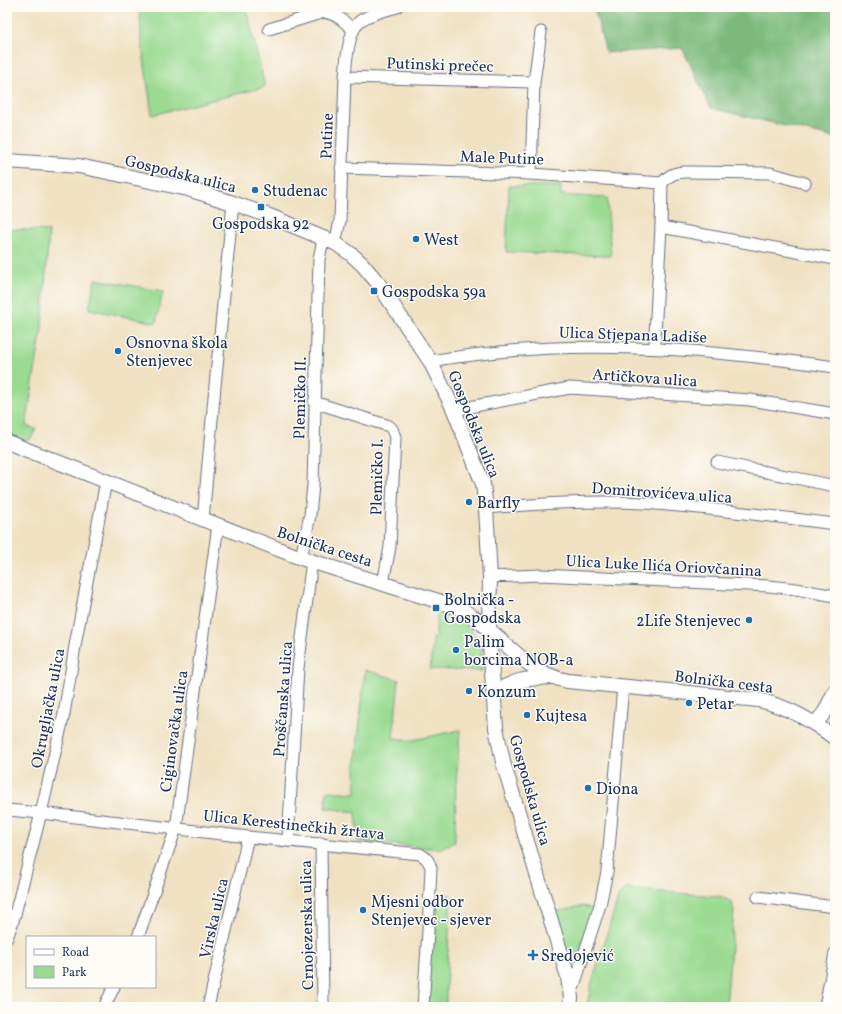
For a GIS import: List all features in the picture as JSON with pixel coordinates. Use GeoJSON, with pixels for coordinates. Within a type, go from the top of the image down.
{"type":"FeatureCollection","features":[{"type":"Feature","properties":{"kind":"street"},"geometry":{"type":"LineString","coordinates":[[269,29],[324,12],[333,13],[339,16],[353,30],[360,21],[378,12],[398,7]]}},
{"type":"Feature","properties":{"kind":"street","name":"Putine"},"geometry":{"type":"LineString","coordinates":[[329,241],[340,221],[344,77],[347,54],[353,30]]}},
{"type":"Feature","properties":{"kind":"street"},"geometry":{"type":"LineString","coordinates":[[531,174],[534,82],[541,32]]}},
{"type":"Feature","properties":{"kind":"street","name":"Putinski prečec"},"geometry":{"type":"LineString","coordinates":[[344,77],[534,82]]}},
{"type":"Feature","properties":{"kind":"street","name":"Gospodska ulica"},"geometry":{"type":"LineString","coordinates":[[7,161],[80,166],[188,189],[233,203],[272,217],[329,241],[351,254],[362,264],[378,283],[430,361],[454,410],[483,484],[490,577],[489,631],[496,728],[503,762],[568,977],[570,1002]]}},
{"type":"Feature","properties":{"kind":"street","name":"Male Putine"},"geometry":{"type":"LineString","coordinates":[[341,168],[531,174],[662,183]]}},
{"type":"Feature","properties":{"kind":"street"},"geometry":{"type":"LineString","coordinates":[[655,348],[662,183],[668,176],[677,172],[770,173],[805,183]]}},
{"type":"Feature","properties":{"kind":"street"},"geometry":{"type":"LineString","coordinates":[[203,520],[233,203]]}},
{"type":"Feature","properties":{"kind":"street"},"geometry":{"type":"LineString","coordinates":[[661,227],[835,259]]}},
{"type":"Feature","properties":{"kind":"street","name":"Plemičko II."},"geometry":{"type":"LineString","coordinates":[[307,559],[313,485],[314,402],[319,259],[329,241]]}},
{"type":"Feature","properties":{"kind":"street","name":"Ulica Stjepana Ladiše"},"geometry":{"type":"LineString","coordinates":[[430,361],[520,349],[560,347],[655,348],[835,366]]}},
{"type":"Feature","properties":{"kind":"street","name":"Artičkova ulica"},"geometry":{"type":"LineString","coordinates":[[454,410],[570,388],[750,400],[835,414]]}},
{"type":"Feature","properties":{"kind":"street","name":"Plemičko I."},"geometry":{"type":"LineString","coordinates":[[314,402],[389,426],[392,429],[395,437],[390,547],[383,583]]}},
{"type":"Feature","properties":{"kind":"street","name":"Bolnička cesta"},"geometry":{"type":"LineString","coordinates":[[7,442],[203,520],[307,559],[463,610],[524,660],[551,677],[568,682],[759,700],[793,711],[835,738]]}},
{"type":"Feature","properties":{"kind":"street"},"geometry":{"type":"LineString","coordinates":[[717,462],[835,486]]}},
{"type":"Feature","properties":{"kind":"street","name":"Okrugljačka ulica"},"geometry":{"type":"LineString","coordinates":[[7,938],[14,918],[41,813],[64,714],[76,640],[106,481]]}},
{"type":"Feature","properties":{"kind":"street","name":"Domitrovićeva ulica"},"geometry":{"type":"LineString","coordinates":[[486,508],[590,502],[644,503],[835,524]]}},
{"type":"Feature","properties":{"kind":"street","name":"Ciginovačka ulica"},"geometry":{"type":"LineString","coordinates":[[138,936],[176,828],[218,525]]}},
{"type":"Feature","properties":{"kind":"street","name":"Proščanska ulica"},"geometry":{"type":"LineString","coordinates":[[288,841],[298,668],[307,559]]}},
{"type":"Feature","properties":{"kind":"street","name":"Ulica Luke Ilića Oriovčanina"},"geometry":{"type":"LineString","coordinates":[[490,577],[541,575],[770,586],[835,596]]}},
{"type":"Feature","properties":{"kind":"street"},"geometry":{"type":"LineString","coordinates":[[494,693],[517,681],[551,677]]}},
{"type":"Feature","properties":{"kind":"street"},"geometry":{"type":"LineString","coordinates":[[570,1002],[600,905],[606,879],[623,686]]}},
{"type":"Feature","properties":{"kind":"street"},"geometry":{"type":"LineString","coordinates":[[815,724],[825,712],[835,691]]}},
{"type":"Feature","properties":{"kind":"street","name":"Ulica Kerestinečkih žrtava"},"geometry":{"type":"LineString","coordinates":[[7,810],[420,854],[426,857],[431,868],[423,1007]]}},
{"type":"Feature","properties":{"kind":"street","name":"Virska ulica"},"geometry":{"type":"LineString","coordinates":[[208,1007],[248,836]]}},
{"type":"Feature","properties":{"kind":"street","name":"Crnojezerska ulica"},"geometry":{"type":"LineString","coordinates":[[321,844],[324,1007]]}},
{"type":"Feature","properties":{"kind":"street"},"geometry":{"type":"LineString","coordinates":[[758,897],[835,907]]}},
{"type":"Feature","properties":{"kind":"street"},"geometry":{"type":"LineString","coordinates":[[825,1007],[835,953]]}},
{"type":"Feature","properties":{"kind":"street"},"geometry":{"type":"LineString","coordinates":[[104,1007],[114,988]]}},
{"type":"Feature","properties":{"kind":"green space"},"geometry":{"type":"Polygon","coordinates":[[[148,7],[246,7],[265,87],[152,115],[141,38],[140,10],[148,7]]]}},
{"type":"Feature","properties":{"kind":"green space"},"geometry":{"type":"Polygon","coordinates":[[[594,7],[835,7],[835,138],[711,108],[682,48],[606,53],[594,7]]]}},
{"type":"Feature","properties":{"kind":"green space"},"geometry":{"type":"Polygon","coordinates":[[[509,186],[561,186],[561,195],[607,198],[611,256],[506,252],[509,186]]]}},
{"type":"Feature","properties":{"kind":"green space"},"geometry":{"type":"Polygon","coordinates":[[[7,229],[49,231],[42,328],[26,426],[36,429],[30,440],[21,439],[7,434],[7,229]]]}},
{"type":"Feature","properties":{"kind":"green space"},"geometry":{"type":"Polygon","coordinates":[[[95,279],[163,291],[156,323],[89,309],[95,279]]]}},
{"type":"Feature","properties":{"kind":"green space"},"geometry":{"type":"Polygon","coordinates":[[[438,609],[448,613],[464,623],[475,636],[482,653],[484,664],[482,664],[482,671],[430,669],[438,609]]]}},
{"type":"Feature","properties":{"kind":"green space"},"geometry":{"type":"Polygon","coordinates":[[[365,670],[399,680],[393,738],[413,740],[460,730],[456,785],[455,842],[438,849],[358,841],[356,812],[325,808],[327,791],[356,793],[355,769],[365,670]]]}},
{"type":"Feature","properties":{"kind":"green space"},"geometry":{"type":"Polygon","coordinates":[[[626,889],[716,896],[723,897],[732,903],[734,911],[726,1007],[587,1007],[591,985],[619,895],[626,889]]]}},
{"type":"Feature","properties":{"kind":"green space"},"geometry":{"type":"Polygon","coordinates":[[[433,894],[451,895],[446,1007],[425,1007],[433,894]]]}},
{"type":"Feature","properties":{"kind":"green space"},"geometry":{"type":"Polygon","coordinates":[[[583,906],[594,909],[578,956],[572,960],[569,959],[554,912],[583,906]]]}},
{"type":"Feature","properties":{"kind":"place","name":"Studenac"},"geometry":{"type":"Point","coordinates":[255,190]}},
{"type":"Feature","properties":{"kind":"place","name":"Gospodska 92"},"geometry":{"type":"Point","coordinates":[261,207]}},
{"type":"Feature","properties":{"kind":"place","name":"West"},"geometry":{"type":"Point","coordinates":[416,239]}},
{"type":"Feature","properties":{"kind":"place","name":"Gospodska 59a"},"geometry":{"type":"Point","coordinates":[374,291]}},
{"type":"Feature","properties":{"kind":"place","name":"Osnovna škola Stenjevec"},"geometry":{"type":"Point","coordinates":[118,351]}},
{"type":"Feature","properties":{"kind":"place","name":"Barfly"},"geometry":{"type":"Point","coordinates":[469,502]}},
{"type":"Feature","properties":{"kind":"place","name":"Bolnička - Gospodska"},"geometry":{"type":"Point","coordinates":[436,608]}},
{"type":"Feature","properties":{"kind":"place","name":"2Life Stenjevec"},"geometry":{"type":"Point","coordinates":[749,620]}},
{"type":"Feature","properties":{"kind":"place","name":"Palim borcima NOB-a"},"geometry":{"type":"Point","coordinates":[456,650]}},
{"type":"Feature","properties":{"kind":"place","name":"Konzum"},"geometry":{"type":"Point","coordinates":[469,691]}},
{"type":"Feature","properties":{"kind":"place","name":"Petar"},"geometry":{"type":"Point","coordinates":[689,703]}},
{"type":"Feature","properties":{"kind":"place","name":"Kujtesa"},"geometry":{"type":"Point","coordinates":[527,715]}},
{"type":"Feature","properties":{"kind":"place","name":"Diona"},"geometry":{"type":"Point","coordinates":[588,788]}},
{"type":"Feature","properties":{"kind":"place","name":"Mjesni odbor Stenjevec - sjever"},"geometry":{"type":"Point","coordinates":[363,910]}},
{"type":"Feature","properties":{"kind":"place","name":"Sredojević"},"geometry":{"type":"Point","coordinates":[533,955]}}]}
